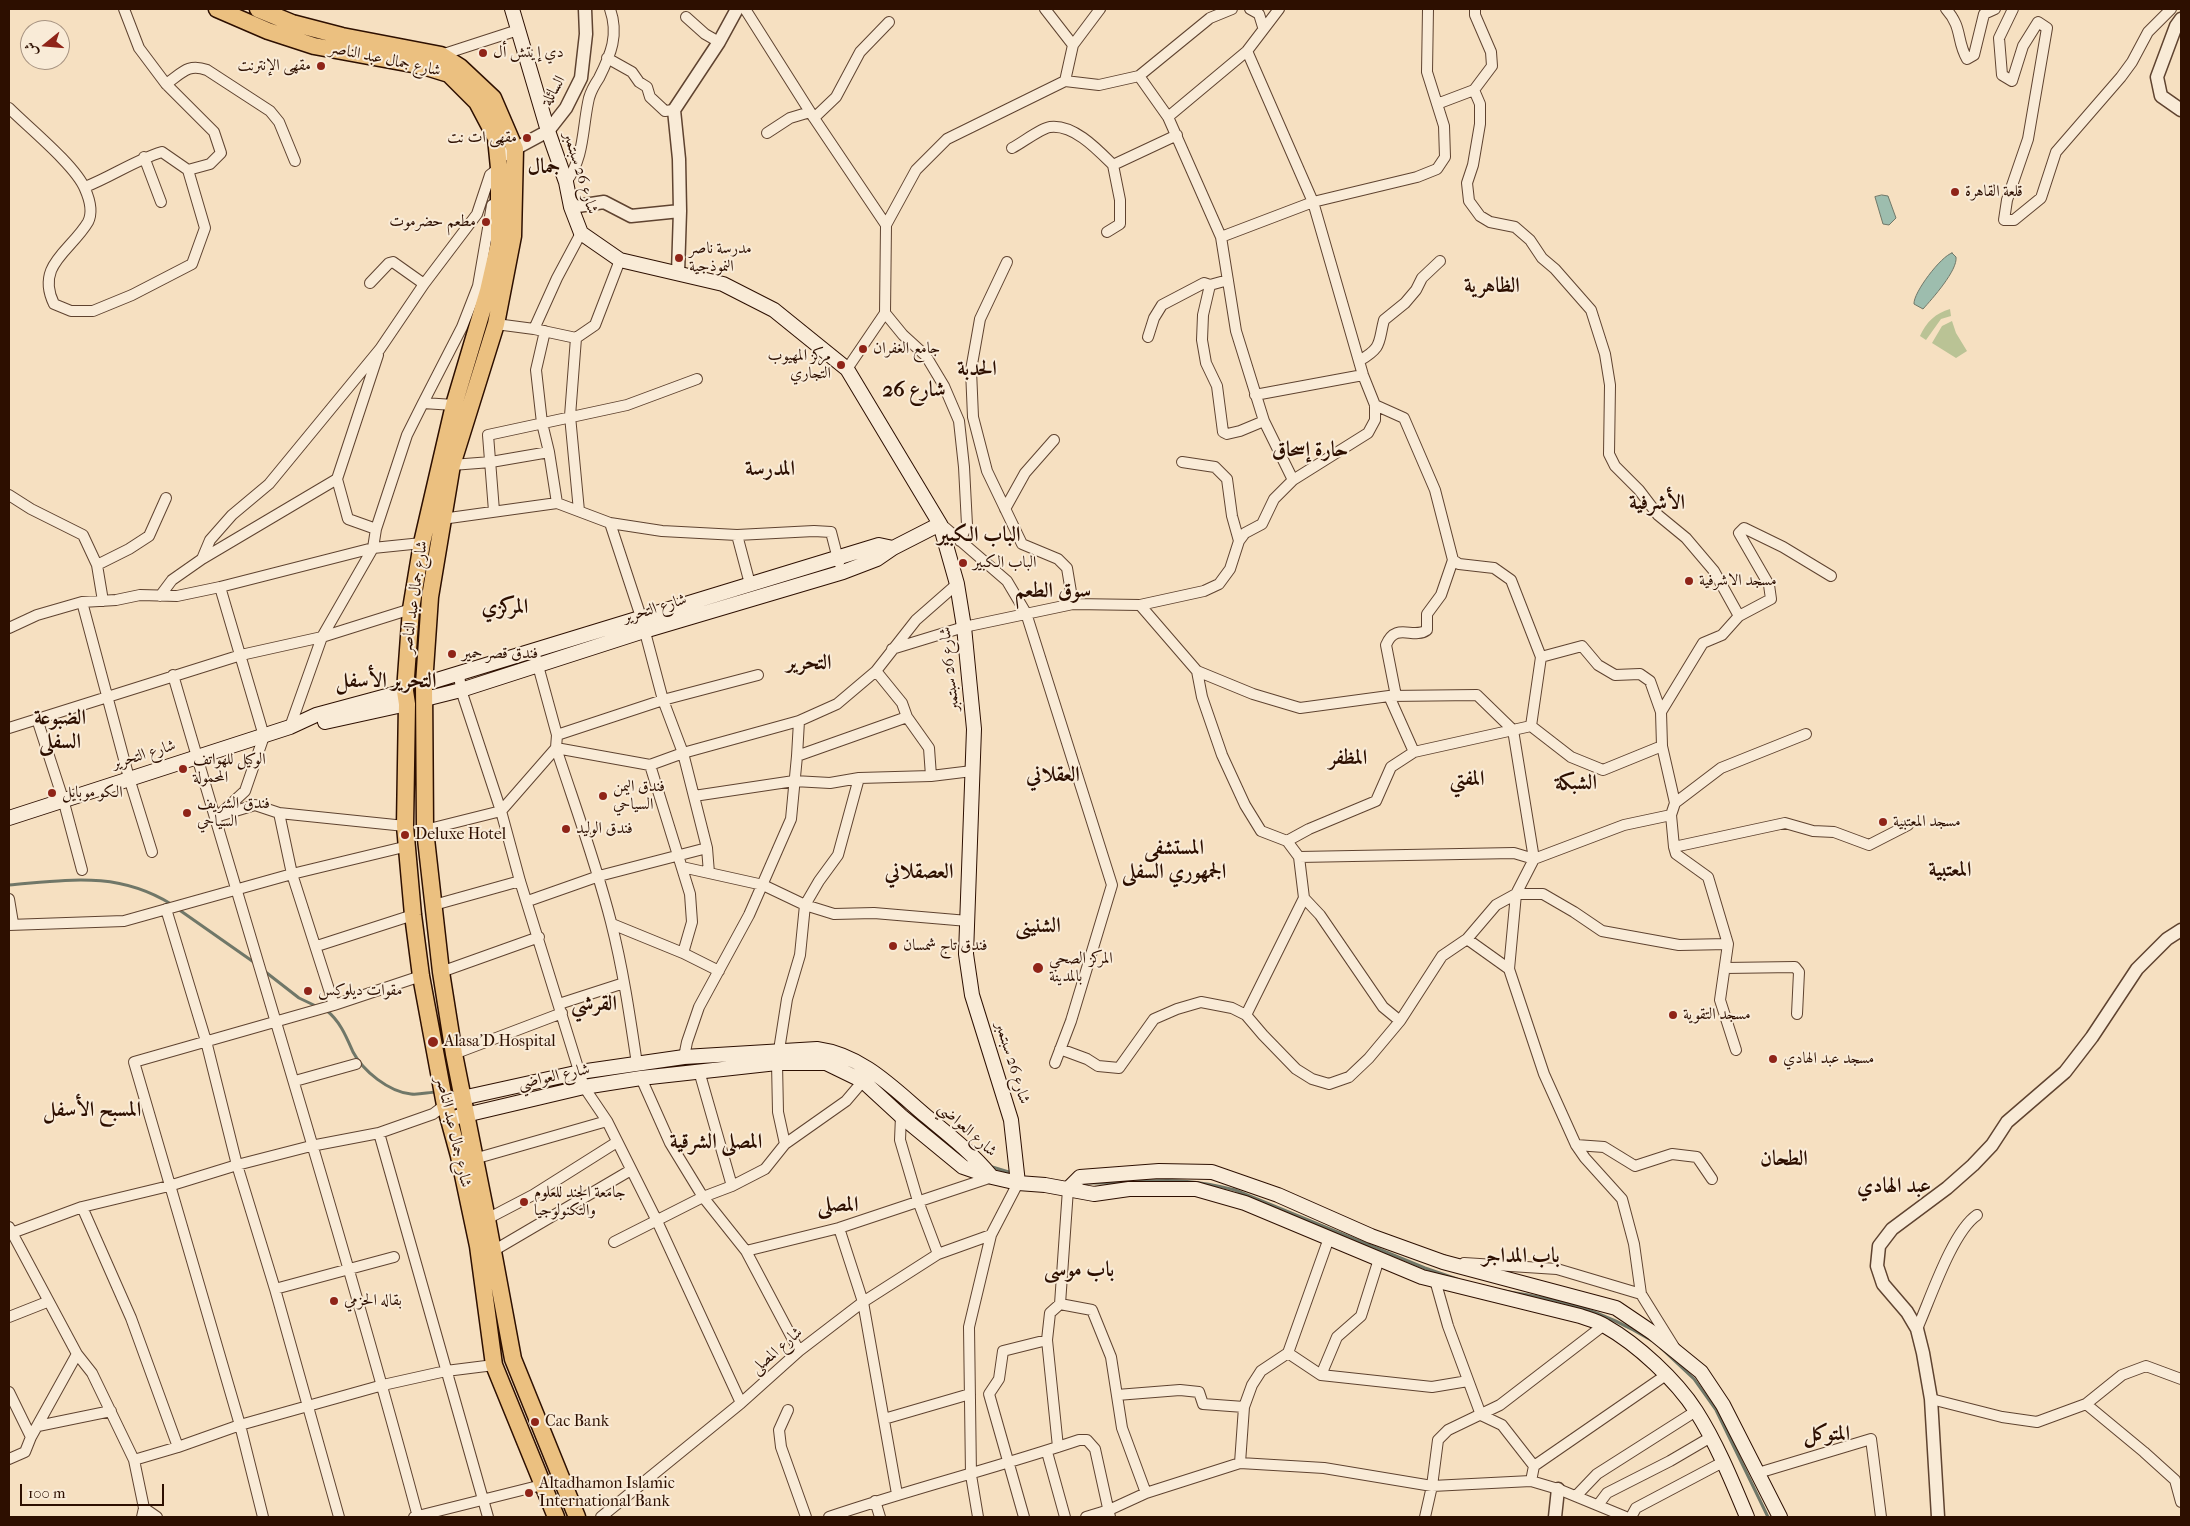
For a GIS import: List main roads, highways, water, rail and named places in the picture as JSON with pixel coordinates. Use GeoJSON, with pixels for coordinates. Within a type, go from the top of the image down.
{"type":"FeatureCollection","features":[{"type":"Feature","properties":{"kind":"main road","name":"شارع جمال عبد الناصر"},"geometry":{"type":"LineString","coordinates":[[217,9],[268,31],[314,46],[423,66],[448,74],[477,102],[496,138],[499,243],[488,291],[454,405],[422,543],[411,609],[406,697],[405,826],[413,915],[442,1113],[478,1246],[494,1365],[556,1517]]}},
{"type":"Feature","properties":{"kind":"main road","name":"شارع جمال عبد الناصر"},"geometry":{"type":"LineString","coordinates":[[258,9],[292,23],[441,55],[460,67],[493,98],[515,149],[513,236],[496,324],[452,465],[430,598],[424,692],[425,830],[441,972],[454,1054],[513,1359],[577,1517]]}},
{"type":"Feature","properties":{"kind":"main road","name":"شارع 26 سبتمبر"},"geometry":{"type":"LineString","coordinates":[[512,9],[548,131],[566,182],[571,207],[581,233],[620,260],[723,284],[774,310],[847,369],[940,524],[957,584],[964,627],[974,729],[966,954],[972,995],[1011,1120],[1018,1183]]}},
{"type":"Feature","properties":{"kind":"main road","name":"شارع التحرير"},"geometry":{"type":"LineString","coordinates":[[643,624],[750,584],[877,559],[893,548],[940,524]]}},
{"type":"Feature","properties":{"kind":"main road","name":"شارع التحرير"},"geometry":{"type":"LineString","coordinates":[[424,692],[461,690],[536,658],[643,624],[840,566]]}},
{"type":"Feature","properties":{"kind":"main road","name":"شارع التحرير"},"geometry":{"type":"LineString","coordinates":[[424,692],[459,674],[536,658]]}},
{"type":"Feature","properties":{"kind":"main road","name":"شارع التحرير"},"geometry":{"type":"LineString","coordinates":[[9,818],[264,736],[316,715],[406,697]]}},
{"type":"Feature","properties":{"kind":"main road","name":"شارع العواضي"},"geometry":{"type":"LineString","coordinates":[[442,1113],[462,1098],[580,1072],[699,1071],[817,1049],[834,1051],[885,1078],[976,1158],[992,1177]]}},
{"type":"Feature","properties":{"kind":"main road","name":"شارع العواضي"},"geometry":{"type":"LineString","coordinates":[[442,1113],[466,1116],[584,1086],[684,1057],[778,1056],[826,1063],[863,1081],[901,1116],[964,1167],[992,1177]]}},
{"type":"Feature","properties":{"kind":"main road"},"geometry":{"type":"LineString","coordinates":[[1068,1189],[1080,1177],[1159,1171],[1212,1172],[1278,1195],[1371,1236],[1443,1262],[1545,1287],[1616,1308],[1653,1333],[1701,1372],[1723,1406],[1780,1517]]}},
{"type":"Feature","properties":{"kind":"main road"},"geometry":{"type":"LineString","coordinates":[[992,1177],[1018,1183],[1045,1184],[1094,1194],[1129,1190],[1196,1189],[1245,1203],[1422,1277],[1580,1316],[1604,1325],[1634,1346],[1666,1375],[1696,1411],[1711,1437],[1747,1517]]}},
{"type":"Feature","properties":{"kind":"main road"},"geometry":{"type":"LineString","coordinates":[[1435,1280],[1443,1262]]}},
{"type":"Feature","properties":{"kind":"waterway"},"geometry":{"type":"LineString","coordinates":[[9,885],[72,880],[112,882],[131,886],[171,904]]}},
{"type":"Feature","properties":{"kind":"waterway"},"geometry":{"type":"LineString","coordinates":[[178,909],[255,963]]}},
{"type":"Feature","properties":{"kind":"waterway"},"geometry":{"type":"LineString","coordinates":[[263,970],[299,998],[318,1007]]}},
{"type":"Feature","properties":{"kind":"waterway"},"geometry":{"type":"LineString","coordinates":[[326,1010],[339,1024],[357,1059],[370,1073],[386,1085],[414,1094],[438,1092]]}},
{"type":"Feature","properties":{"kind":"waterway"},"geometry":{"type":"LineString","coordinates":[[675,1065],[691,1063]]}},
{"type":"Feature","properties":{"kind":"waterway"},"geometry":{"type":"LineString","coordinates":[[989,1166],[1012,1173]]}},
{"type":"Feature","properties":{"kind":"waterway"},"geometry":{"type":"LineString","coordinates":[[1134,1182],[1185,1181],[1235,1190],[1425,1268],[1457,1279]]}},
{"type":"Feature","properties":{"kind":"waterway"},"geometry":{"type":"LineString","coordinates":[[1082,1183],[1120,1183]]}},
{"type":"Feature","properties":{"kind":"waterway"},"geometry":{"type":"LineString","coordinates":[[1504,1291],[1580,1307],[1615,1321],[1651,1340]]}},
{"type":"Feature","properties":{"kind":"waterway"},"geometry":{"type":"LineString","coordinates":[[1661,1348],[1694,1379],[1716,1410],[1768,1517]]}},
{"type":"Feature","properties":{"kind":"place","name":"دي إيتش أل"},"geometry":{"type":"Point","coordinates":[483,53]}},
{"type":"Feature","properties":{"kind":"place","name":"مقهى الإنترنت"},"geometry":{"type":"Point","coordinates":[321,66]}},
{"type":"Feature","properties":{"kind":"place","name":"مقهى ات نت"},"geometry":{"type":"Point","coordinates":[527,138]}},
{"type":"Feature","properties":{"kind":"place","name":"قلعة القاهرة"},"geometry":{"type":"Point","coordinates":[1955,192]}},
{"type":"Feature","properties":{"kind":"place","name":"مطعم حضرموت"},"geometry":{"type":"Point","coordinates":[486,222]}},
{"type":"Feature","properties":{"kind":"place","name":"مدرسة ناصر النموذجية"},"geometry":{"type":"Point","coordinates":[679,258]}},
{"type":"Feature","properties":{"kind":"place","name":"جامع الغفران"},"geometry":{"type":"Point","coordinates":[863,349]}},
{"type":"Feature","properties":{"kind":"place","name":"مركز المهيوب التجاري"},"geometry":{"type":"Point","coordinates":[841,365]}},
{"type":"Feature","properties":{"kind":"place","name":"الباب الكبير"},"geometry":{"type":"Point","coordinates":[963,563]}},
{"type":"Feature","properties":{"kind":"place","name":"مسجد الاشرفية"},"geometry":{"type":"Point","coordinates":[1689,581]}},
{"type":"Feature","properties":{"kind":"place","name":"فندق قصر حمير"},"geometry":{"type":"Point","coordinates":[452,654]}},
{"type":"Feature","properties":{"kind":"place","name":"الوكيل للهواتف المحمولة"},"geometry":{"type":"Point","coordinates":[183,769]}},
{"type":"Feature","properties":{"kind":"place","name":"الكو موبايل"},"geometry":{"type":"Point","coordinates":[52,793]}},
{"type":"Feature","properties":{"kind":"place","name":"فندق اليمن السياحي"},"geometry":{"type":"Point","coordinates":[603,796]}},
{"type":"Feature","properties":{"kind":"place","name":"فندق الشريف السياحي"},"geometry":{"type":"Point","coordinates":[187,813]}},
{"type":"Feature","properties":{"kind":"place","name":"مسجد المعتبية"},"geometry":{"type":"Point","coordinates":[1883,822]}},
{"type":"Feature","properties":{"kind":"place","name":"فندق الوليد"},"geometry":{"type":"Point","coordinates":[566,829]}},
{"type":"Feature","properties":{"kind":"place","name":"Deluxe Hotel"},"geometry":{"type":"Point","coordinates":[405,835]}},
{"type":"Feature","properties":{"kind":"place","name":"فندق تاج شمسان"},"geometry":{"type":"Point","coordinates":[893,946]}},
{"type":"Feature","properties":{"kind":"place","name":"المركز الصحي بالمدينة"},"geometry":{"type":"Point","coordinates":[1038,968]}},
{"type":"Feature","properties":{"kind":"place","name":"مقوات ديلوكس"},"geometry":{"type":"Point","coordinates":[308,991]}},
{"type":"Feature","properties":{"kind":"place","name":"مسجد التقوية"},"geometry":{"type":"Point","coordinates":[1673,1015]}},
{"type":"Feature","properties":{"kind":"place","name":"Alasa'D Hospital"},"geometry":{"type":"Point","coordinates":[433,1042]}},
{"type":"Feature","properties":{"kind":"place","name":"مسجد عبد الهادي"},"geometry":{"type":"Point","coordinates":[1773,1059]}},
{"type":"Feature","properties":{"kind":"place","name":"جامعة الجند للعلوم والتكنولوجيا"},"geometry":{"type":"Point","coordinates":[524,1202]}},
{"type":"Feature","properties":{"kind":"place","name":"بقاله الحزمي"},"geometry":{"type":"Point","coordinates":[334,1301]}},
{"type":"Feature","properties":{"kind":"place","name":"Cac Bank"},"geometry":{"type":"Point","coordinates":[535,1422]}},
{"type":"Feature","properties":{"kind":"place","name":"Altadhamon Islamic International Bank"},"geometry":{"type":"Point","coordinates":[529,1493]}},
{"type":"Feature","properties":{"kind":"district","name":"جمال"},"geometry":{"type":"Point","coordinates":[544,168]}},
{"type":"Feature","properties":{"kind":"district","name":"الظاهرية"},"geometry":{"type":"Point","coordinates":[1492,287]}},
{"type":"Feature","properties":{"kind":"district","name":"الحدبة"},"geometry":{"type":"Point","coordinates":[977,370]}},
{"type":"Feature","properties":{"kind":"district","name":"شارع 26"},"geometry":{"type":"Point","coordinates":[914,391]}},
{"type":"Feature","properties":{"kind":"district","name":"حارة إسحاق"},"geometry":{"type":"Point","coordinates":[1310,451]}},
{"type":"Feature","properties":{"kind":"district","name":"المدرسة"},"geometry":{"type":"Point","coordinates":[770,470]}},
{"type":"Feature","properties":{"kind":"district","name":"الأشرفية"},"geometry":{"type":"Point","coordinates":[1657,504]}},
{"type":"Feature","properties":{"kind":"district","name":"الباب الكبير"},"geometry":{"type":"Point","coordinates":[979,536]}},
{"type":"Feature","properties":{"kind":"district","name":"سوق الطعم"},"geometry":{"type":"Point","coordinates":[1053,592]}},
{"type":"Feature","properties":{"kind":"district","name":"المركزي"},"geometry":{"type":"Point","coordinates":[505,608]}},
{"type":"Feature","properties":{"kind":"district","name":"التحرير"},"geometry":{"type":"Point","coordinates":[809,664]}},
{"type":"Feature","properties":{"kind":"district","name":"التحرير الأسفل"},"geometry":{"type":"Point","coordinates":[386,682]}},
{"type":"Feature","properties":{"kind":"district","name":"الضبوعة السفلى"},"geometry":{"type":"Point","coordinates":[60,731]}},
{"type":"Feature","properties":{"kind":"district","name":"المظفر"},"geometry":{"type":"Point","coordinates":[1348,759]}},
{"type":"Feature","properties":{"kind":"district","name":"العقلاني"},"geometry":{"type":"Point","coordinates":[1053,776]}},
{"type":"Feature","properties":{"kind":"district","name":"المفتي"},"geometry":{"type":"Point","coordinates":[1467,780]}},
{"type":"Feature","properties":{"kind":"district","name":"الشبكة"},"geometry":{"type":"Point","coordinates":[1576,784]}},
{"type":"Feature","properties":{"kind":"district","name":"المستشفى الجمهوري السفلى"},"geometry":{"type":"Point","coordinates":[1174,861]}},
{"type":"Feature","properties":{"kind":"district","name":"المعتبية"},"geometry":{"type":"Point","coordinates":[1950,871]}},
{"type":"Feature","properties":{"kind":"district","name":"العصقلاني"},"geometry":{"type":"Point","coordinates":[919,873]}},
{"type":"Feature","properties":{"kind":"district","name":"الشنينى"},"geometry":{"type":"Point","coordinates":[1038,927]}},
{"type":"Feature","properties":{"kind":"district","name":"القرشي"},"geometry":{"type":"Point","coordinates":[594,1005]}},
{"type":"Feature","properties":{"kind":"district","name":"المسبح الأسفل"},"geometry":{"type":"Point","coordinates":[92,1111]}},
{"type":"Feature","properties":{"kind":"district","name":"المصلى الشرقية"},"geometry":{"type":"Point","coordinates":[716,1143]}},
{"type":"Feature","properties":{"kind":"district","name":"الطحان"},"geometry":{"type":"Point","coordinates":[1784,1160]}},
{"type":"Feature","properties":{"kind":"district","name":"عبد الهادي"},"geometry":{"type":"Point","coordinates":[1894,1187]}},
{"type":"Feature","properties":{"kind":"district","name":"المصلى"},"geometry":{"type":"Point","coordinates":[838,1206]}},
{"type":"Feature","properties":{"kind":"district","name":"باب المداجر"},"geometry":{"type":"Point","coordinates":[1521,1257]}},
{"type":"Feature","properties":{"kind":"district","name":"باب موسى"},"geometry":{"type":"Point","coordinates":[1079,1271]}},
{"type":"Feature","properties":{"kind":"district","name":"المتوكل"},"geometry":{"type":"Point","coordinates":[1827,1435]}}]}
